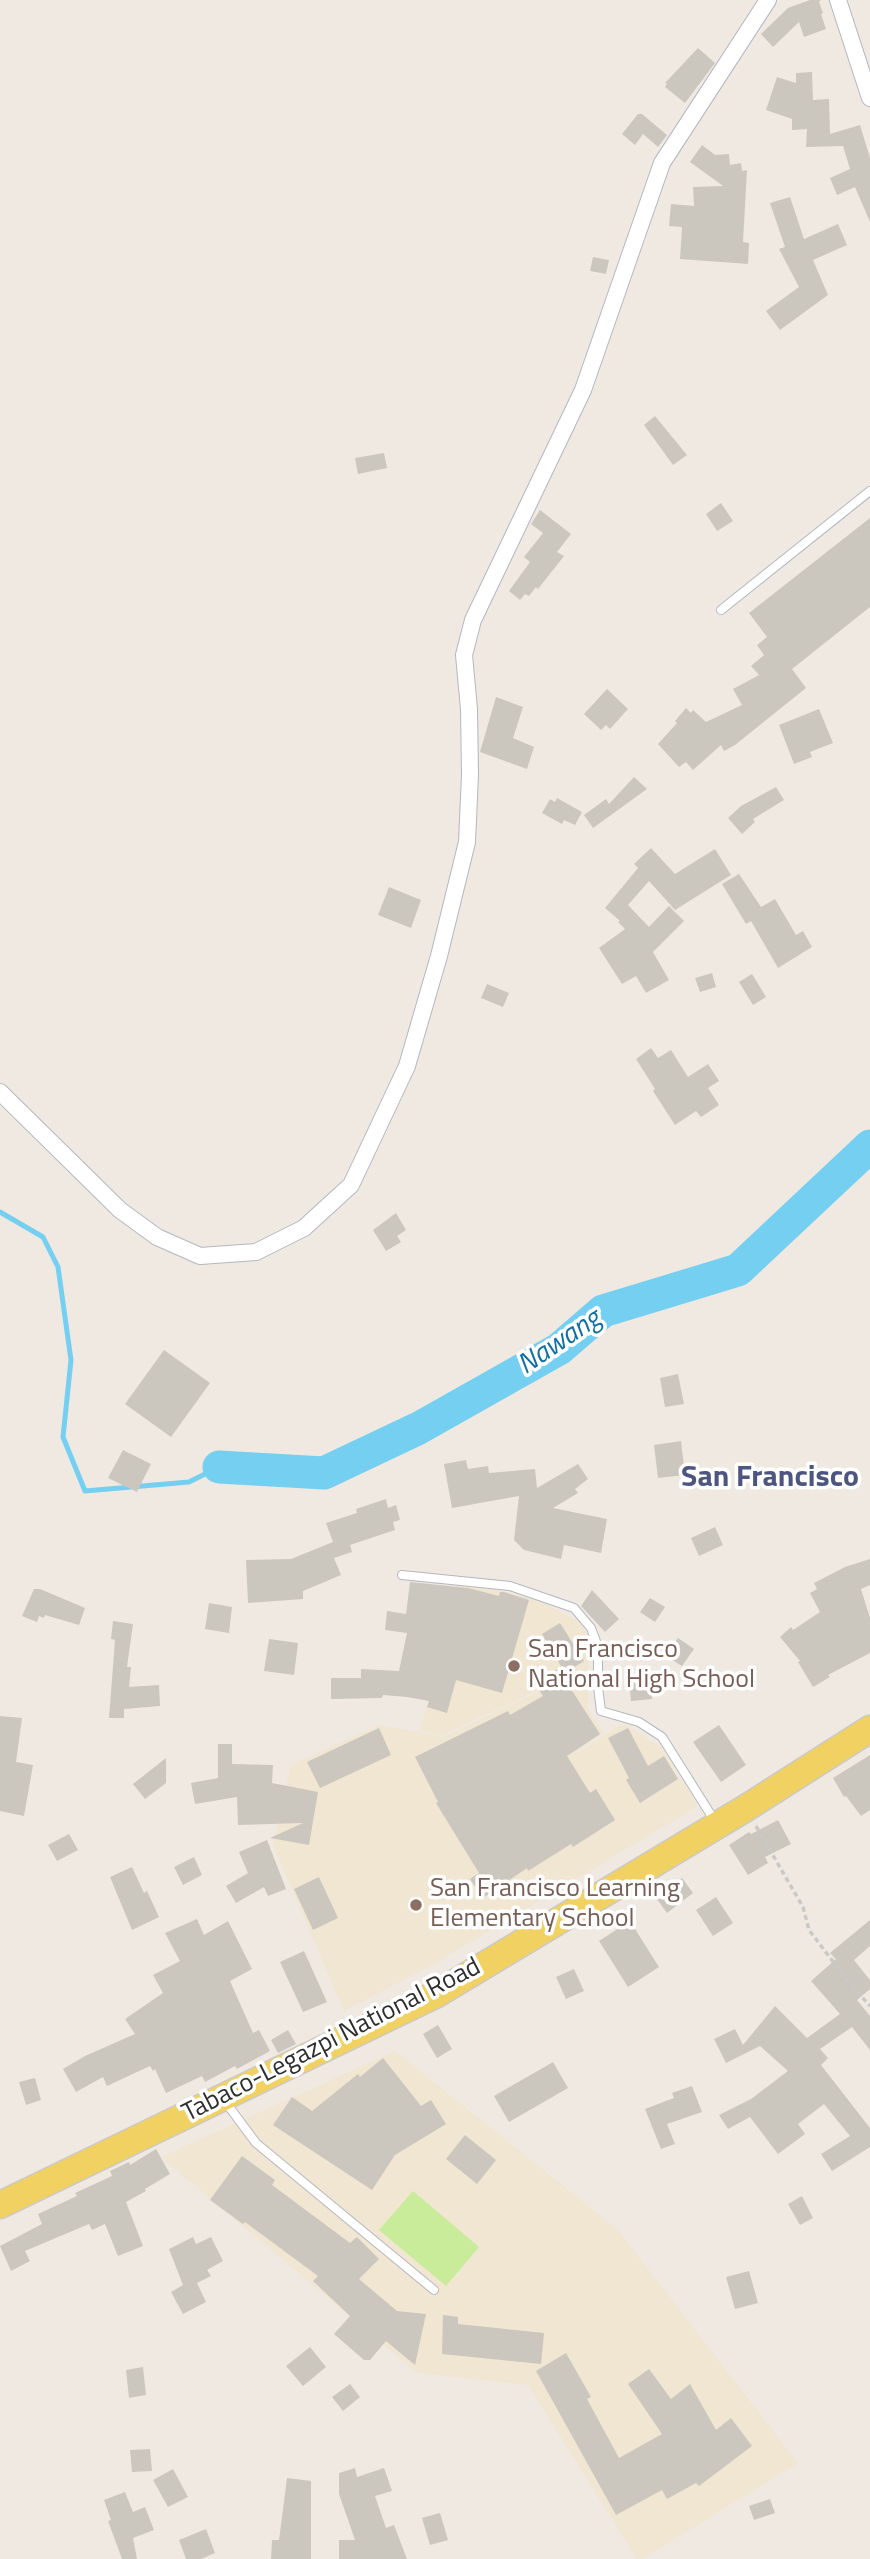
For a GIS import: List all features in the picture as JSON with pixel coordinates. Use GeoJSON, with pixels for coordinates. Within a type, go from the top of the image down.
{"type":"FeatureCollection","features":[{"type":"Feature","properties":{"kind":"main road","name":"Tabaco-Legazpi National Road"},"geometry":{"type":"LineString","coordinates":[[0,2205],[435,1995],[746,1808],[870,1729]]}},
{"type":"Feature","properties":{"kind":"street"},"geometry":{"type":"LineString","coordinates":[[0,1092],[120,1210],[157,1237],[200,1256],[256,1252],[304,1228],[351,1185],[407,1066],[439,956],[467,842],[470,762],[464,655],[473,620],[583,390],[662,163],[768,0]]}},
{"type":"Feature","properties":{"kind":"street"},"geometry":{"type":"LineString","coordinates":[[838,0],[870,98]]}},
{"type":"Feature","properties":{"kind":"lane"},"geometry":{"type":"LineString","coordinates":[[721,611],[870,491]]}},
{"type":"Feature","properties":{"kind":"lane"},"geometry":{"type":"LineString","coordinates":[[402,1575],[510,1586],[574,1608],[590,1628],[598,1647],[601,1711],[639,1722],[662,1737],[717,1825]]}},
{"type":"Feature","properties":{"kind":"lane"},"geometry":{"type":"LineString","coordinates":[[222,2098],[256,2143],[434,2290]]}},
{"type":"Feature","properties":{"kind":"path"},"geometry":{"type":"LineString","coordinates":[[746,1808],[803,1907],[809,1930],[870,2006]]}},
{"type":"Feature","properties":{"kind":"shaded area","name":"San Francisco National High School"},"geometry":{"type":"Polygon","coordinates":[[[456,1585],[500,1590],[541,1602],[579,1621],[590,1640],[588,1709],[604,1733],[577,1751],[536,1691],[442,1735],[420,1731],[445,1640],[456,1585]]]}},
{"type":"Feature","properties":{"kind":"shaded area","name":"San Francisco Learning Elementary School"},"geometry":{"type":"Polygon","coordinates":[[[536,1693],[577,1753],[623,1723],[661,1747],[698,1806],[434,1964],[344,2011],[273,1845],[291,1765],[379,1725],[443,1737],[536,1693]]]}},
{"type":"Feature","properties":{"kind":"shaded area"},"geometry":{"type":"Polygon","coordinates":[[[395,2051],[618,2230],[798,2463],[642,2559],[637,2559],[528,2385],[417,2373],[161,2157],[395,2051]]]}},
{"type":"Feature","properties":{"kind":"green space"},"geometry":{"type":"Polygon","coordinates":[[[413,2191],[479,2247],[446,2286],[379,2230],[413,2191]]]}},
{"type":"Feature","properties":{"kind":"building"},"geometry":{"type":"Polygon","coordinates":[[[810,0],[821,0],[821,14],[826,29],[804,37],[799,22],[773,47],[761,34],[788,8],[810,0]]]}},
{"type":"Feature","properties":{"kind":"building"},"geometry":{"type":"Polygon","coordinates":[[[698,48],[715,63],[685,103],[665,87],[665,83],[698,48]]]}},
{"type":"Feature","properties":{"kind":"building"},"geometry":{"type":"Polygon","coordinates":[[[812,72],[813,100],[829,99],[830,134],[860,125],[870,158],[870,222],[855,187],[837,195],[830,178],[850,169],[843,146],[806,147],[807,129],[792,130],[792,119],[766,110],[777,77],[796,83],[796,73],[812,72]]]}},
{"type":"Feature","properties":{"kind":"building"},"geometry":{"type":"Polygon","coordinates":[[[638,114],[642,114],[667,135],[658,147],[643,134],[635,145],[622,134],[638,114]]]}},
{"type":"Feature","properties":{"kind":"building"},"geometry":{"type":"Polygon","coordinates":[[[702,145],[715,155],[729,154],[730,165],[741,163],[742,171],[747,170],[743,242],[749,243],[748,264],[680,259],[682,227],[669,226],[671,204],[694,206],[693,187],[723,186],[690,162],[702,145]]]}},
{"type":"Feature","properties":{"kind":"building"},"geometry":{"type":"Polygon","coordinates":[[[790,197],[804,239],[838,224],[847,245],[813,260],[828,295],[780,330],[766,311],[799,287],[779,249],[785,247],[770,203],[790,197]]]}},
{"type":"Feature","properties":{"kind":"building"},"geometry":{"type":"Polygon","coordinates":[[[593,257],[609,260],[606,274],[590,271],[593,257]]]}},
{"type":"Feature","properties":{"kind":"building"},"geometry":{"type":"Polygon","coordinates":[[[655,416],[687,455],[673,465],[644,425],[655,416]]]}},
{"type":"Feature","properties":{"kind":"building"},"geometry":{"type":"Polygon","coordinates":[[[384,453],[387,468],[358,474],[355,458],[384,453]]]}},
{"type":"Feature","properties":{"kind":"building"},"geometry":{"type":"Polygon","coordinates":[[[721,503],[733,521],[717,531],[706,514],[721,503]]]}},
{"type":"Feature","properties":{"kind":"building"},"geometry":{"type":"Polygon","coordinates":[[[540,510],[571,534],[557,552],[564,556],[538,589],[536,587],[529,596],[525,594],[520,600],[509,591],[530,562],[524,557],[543,533],[531,524],[540,510]]]}},
{"type":"Feature","properties":{"kind":"building"},"geometry":{"type":"Polygon","coordinates":[[[870,518],[870,607],[792,669],[806,688],[735,745],[724,751],[721,745],[693,770],[686,762],[679,767],[658,744],[677,723],[675,721],[686,708],[691,713],[693,710],[706,722],[742,705],[733,689],[759,675],[751,666],[764,655],[757,645],[767,637],[749,613],[870,518]]]}},
{"type":"Feature","properties":{"kind":"building"},"geometry":{"type":"Polygon","coordinates":[[[607,689],[628,709],[610,729],[606,725],[601,730],[584,714],[607,689]]]}},
{"type":"Feature","properties":{"kind":"building"},"geometry":{"type":"Polygon","coordinates":[[[496,697],[523,707],[513,738],[534,747],[527,769],[480,752],[496,697]]]}},
{"type":"Feature","properties":{"kind":"building"},"geometry":{"type":"Polygon","coordinates":[[[819,709],[833,743],[810,752],[812,757],[794,764],[779,725],[819,709]]]}},
{"type":"Feature","properties":{"kind":"building"},"geometry":{"type":"Polygon","coordinates":[[[634,777],[647,789],[593,828],[584,815],[606,799],[609,804],[634,777]]]}},
{"type":"Feature","properties":{"kind":"building"},"geometry":{"type":"Polygon","coordinates":[[[776,787],[784,800],[753,819],[755,822],[742,834],[728,818],[741,806],[776,787]]]}},
{"type":"Feature","properties":{"kind":"building"},"geometry":{"type":"Polygon","coordinates":[[[557,798],[582,812],[575,825],[564,820],[562,824],[542,813],[550,799],[555,802],[557,798]]]}},
{"type":"Feature","properties":{"kind":"building"},"geometry":{"type":"Polygon","coordinates":[[[651,848],[675,874],[715,849],[731,875],[675,910],[649,881],[628,905],[649,927],[669,906],[684,921],[653,952],[669,980],[646,993],[636,976],[622,984],[599,948],[625,929],[605,908],[638,868],[634,864],[651,848]]]}},
{"type":"Feature","properties":{"kind":"building"},"geometry":{"type":"Polygon","coordinates":[[[739,874],[761,907],[775,899],[796,935],[803,931],[812,947],[778,968],[751,921],[746,924],[722,884],[739,874]]]}},
{"type":"Feature","properties":{"kind":"building"},"geometry":{"type":"Polygon","coordinates":[[[389,887],[421,900],[411,928],[378,915],[389,887]]]}},
{"type":"Feature","properties":{"kind":"building"},"geometry":{"type":"Polygon","coordinates":[[[712,973],[716,987],[700,992],[695,978],[712,973]]]}},
{"type":"Feature","properties":{"kind":"building"},"geometry":{"type":"Polygon","coordinates":[[[752,974],[766,997],[753,1005],[739,982],[752,974]]]}},
{"type":"Feature","properties":{"kind":"building"},"geometry":{"type":"Polygon","coordinates":[[[487,984],[509,993],[503,1007],[481,998],[487,984]]]}},
{"type":"Feature","properties":{"kind":"building"},"geometry":{"type":"Polygon","coordinates":[[[651,1048],[658,1058],[671,1050],[688,1077],[708,1064],[719,1081],[708,1088],[719,1105],[701,1117],[696,1111],[675,1125],[636,1059],[651,1048]]]}},
{"type":"Feature","properties":{"kind":"building"},"geometry":{"type":"Polygon","coordinates":[[[396,1213],[406,1230],[397,1236],[401,1242],[386,1251],[373,1230],[396,1213]]]}},
{"type":"Feature","properties":{"kind":"building"},"geometry":{"type":"Polygon","coordinates":[[[164,1350],[210,1383],[171,1437],[125,1404],[164,1350]]]}},
{"type":"Feature","properties":{"kind":"building"},"geometry":{"type":"Polygon","coordinates":[[[678,1374],[684,1404],[665,1407],[660,1378],[678,1374]]]}},
{"type":"Feature","properties":{"kind":"building"},"geometry":{"type":"Polygon","coordinates":[[[681,1441],[685,1475],[658,1478],[654,1445],[681,1441]]]}},
{"type":"Feature","properties":{"kind":"building"},"geometry":{"type":"Polygon","coordinates":[[[123,1450],[151,1464],[137,1492],[108,1478],[123,1450]]]}},
{"type":"Feature","properties":{"kind":"building"},"geometry":{"type":"Polygon","coordinates":[[[466,1460],[468,1469],[488,1466],[489,1473],[535,1469],[537,1488],[578,1464],[588,1479],[575,1489],[578,1493],[553,1508],[607,1519],[601,1553],[564,1545],[561,1559],[524,1550],[514,1540],[519,1496],[452,1508],[444,1464],[466,1460]]]}},
{"type":"Feature","properties":{"kind":"building"},"geometry":{"type":"Polygon","coordinates":[[[386,1499],[388,1508],[396,1505],[400,1520],[393,1522],[395,1530],[350,1545],[352,1552],[334,1558],[341,1575],[303,1591],[303,1599],[248,1603],[246,1560],[291,1559],[333,1542],[326,1523],[357,1513],[356,1509],[386,1499]]]}},
{"type":"Feature","properties":{"kind":"building"},"geometry":{"type":"Polygon","coordinates":[[[715,1527],[723,1545],[699,1556],[691,1538],[715,1527]]]}},
{"type":"Feature","properties":{"kind":"building"},"geometry":{"type":"Polygon","coordinates":[[[870,1559],[870,1585],[861,1589],[870,1618],[870,1653],[828,1675],[830,1677],[813,1687],[798,1662],[800,1661],[780,1637],[791,1627],[793,1630],[820,1612],[810,1593],[817,1589],[814,1583],[845,1567],[870,1559]]]}},
{"type":"Feature","properties":{"kind":"building"},"geometry":{"type":"Polygon","coordinates":[[[410,1582],[468,1588],[499,1596],[500,1592],[504,1592],[529,1600],[502,1693],[456,1680],[447,1713],[427,1707],[429,1701],[407,1697],[383,1695],[382,1698],[331,1699],[331,1678],[361,1678],[361,1669],[399,1671],[407,1633],[385,1630],[387,1611],[406,1614],[410,1582]]]}},
{"type":"Feature","properties":{"kind":"building"},"geometry":{"type":"Polygon","coordinates":[[[34,1589],[85,1608],[79,1625],[45,1615],[44,1618],[39,1616],[37,1622],[22,1616],[34,1589]]]}},
{"type":"Feature","properties":{"kind":"building"},"geometry":{"type":"Polygon","coordinates":[[[592,1590],[619,1619],[605,1632],[581,1606],[592,1590]]]}},
{"type":"Feature","properties":{"kind":"building"},"geometry":{"type":"Polygon","coordinates":[[[650,1598],[665,1607],[655,1622],[640,1612],[650,1598]]]}},
{"type":"Feature","properties":{"kind":"building"},"geometry":{"type":"Polygon","coordinates":[[[209,1603],[232,1607],[229,1633],[205,1629],[209,1603]]]}},
{"type":"Feature","properties":{"kind":"building"},"geometry":{"type":"Polygon","coordinates":[[[113,1621],[133,1624],[127,1667],[131,1667],[129,1687],[159,1685],[160,1706],[124,1709],[124,1718],[109,1718],[115,1640],[111,1639],[113,1621]]]}},
{"type":"Feature","properties":{"kind":"building"},"geometry":{"type":"Polygon","coordinates":[[[560,1623],[584,1661],[565,1673],[542,1634],[560,1623]]]}},
{"type":"Feature","properties":{"kind":"building"},"geometry":{"type":"Polygon","coordinates":[[[678,1638],[694,1649],[682,1666],[666,1656],[678,1638]]]}},
{"type":"Feature","properties":{"kind":"building"},"geometry":{"type":"Polygon","coordinates":[[[269,1639],[298,1643],[294,1675],[264,1671],[269,1639]]]}},
{"type":"Feature","properties":{"kind":"building"},"geometry":{"type":"Polygon","coordinates":[[[558,1669],[600,1734],[567,1756],[590,1793],[596,1789],[615,1820],[573,1847],[571,1844],[528,1871],[527,1868],[483,1898],[470,1879],[479,1873],[436,1803],[438,1802],[415,1757],[508,1711],[510,1715],[543,1696],[535,1684],[558,1669]]]}},
{"type":"Feature","properties":{"kind":"building"},"geometry":{"type":"Polygon","coordinates":[[[649,1675],[652,1699],[631,1701],[629,1677],[649,1675]]]}},
{"type":"Feature","properties":{"kind":"building"},"geometry":{"type":"Polygon","coordinates":[[[0,1716],[22,1718],[16,1762],[33,1765],[24,1816],[0,1811],[0,1716]]]}},
{"type":"Feature","properties":{"kind":"building"},"geometry":{"type":"Polygon","coordinates":[[[719,1725],[746,1765],[721,1782],[693,1742],[719,1725]]]}},
{"type":"Feature","properties":{"kind":"building"},"geometry":{"type":"Polygon","coordinates":[[[379,1728],[391,1755],[320,1788],[307,1762],[379,1728]]]}},
{"type":"Feature","properties":{"kind":"building"},"geometry":{"type":"Polygon","coordinates":[[[628,1728],[648,1766],[664,1756],[678,1779],[640,1803],[626,1780],[629,1778],[608,1738],[628,1728]]]}},
{"type":"Feature","properties":{"kind":"building"},"geometry":{"type":"Polygon","coordinates":[[[218,1744],[232,1744],[232,1764],[273,1765],[272,1783],[318,1792],[309,1845],[270,1838],[303,1823],[238,1825],[237,1797],[195,1804],[191,1783],[218,1778],[218,1744]]]}},
{"type":"Feature","properties":{"kind":"building"},"geometry":{"type":"Polygon","coordinates":[[[870,1755],[870,1810],[861,1816],[846,1796],[844,1797],[833,1778],[870,1755]]]}},
{"type":"Feature","properties":{"kind":"building"},"geometry":{"type":"Polygon","coordinates":[[[166,1758],[166,1783],[145,1799],[133,1784],[166,1758]]]}},
{"type":"Feature","properties":{"kind":"building"},"geometry":{"type":"Polygon","coordinates":[[[778,1820],[791,1844],[765,1857],[768,1863],[748,1875],[729,1845],[749,1832],[751,1834],[778,1820]]]}},
{"type":"Feature","properties":{"kind":"building"},"geometry":{"type":"Polygon","coordinates":[[[69,1834],[78,1850],[57,1861],[48,1845],[69,1834]]]}},
{"type":"Feature","properties":{"kind":"building"},"geometry":{"type":"Polygon","coordinates":[[[267,1840],[286,1889],[268,1896],[264,1887],[236,1903],[226,1886],[248,1873],[239,1852],[267,1840]]]}},
{"type":"Feature","properties":{"kind":"building"},"geometry":{"type":"Polygon","coordinates":[[[194,1857],[202,1875],[183,1885],[174,1867],[194,1857]]]}},
{"type":"Feature","properties":{"kind":"building"},"geometry":{"type":"Polygon","coordinates":[[[132,1867],[159,1917],[132,1930],[110,1877],[132,1867]]]}},
{"type":"Feature","properties":{"kind":"building"},"geometry":{"type":"Polygon","coordinates":[[[319,1877],[338,1918],[313,1930],[294,1889],[319,1877]]]}},
{"type":"Feature","properties":{"kind":"building"},"geometry":{"type":"Polygon","coordinates":[[[682,1878],[693,1893],[667,1913],[656,1898],[682,1878]]]}},
{"type":"Feature","properties":{"kind":"building"},"geometry":{"type":"Polygon","coordinates":[[[716,1897],[733,1923],[713,1936],[696,1910],[716,1897]]]}},
{"type":"Feature","properties":{"kind":"building"},"geometry":{"type":"Polygon","coordinates":[[[197,1919],[204,1935],[228,1921],[252,1969],[230,1981],[253,2033],[259,2030],[270,2051],[205,2082],[202,2076],[166,2093],[155,2069],[153,2071],[150,2066],[107,2086],[103,2077],[76,2092],[63,2069],[135,2034],[125,2019],[163,1993],[153,1975],[180,1961],[165,1933],[197,1919]]]}},
{"type":"Feature","properties":{"kind":"building"},"geometry":{"type":"Polygon","coordinates":[[[870,1920],[870,1946],[854,1960],[870,1980],[870,1989],[857,2000],[870,2016],[870,2050],[852,2027],[820,2049],[828,2058],[821,2065],[870,2128],[870,2147],[832,2171],[821,2154],[850,2136],[824,2104],[798,2124],[805,2134],[778,2154],[750,2117],[728,2129],[719,2115],[751,2099],[788,2071],[760,2046],[726,2063],[714,2039],[735,2029],[743,2045],[775,2006],[807,2038],[840,2014],[811,1981],[836,1959],[830,1953],[870,1920]]]}},
{"type":"Feature","properties":{"kind":"building"},"geometry":{"type":"Polygon","coordinates":[[[630,1921],[659,1967],[628,1987],[599,1941],[630,1921]]]}},
{"type":"Feature","properties":{"kind":"building"},"geometry":{"type":"Polygon","coordinates":[[[304,1951],[327,2002],[303,2012],[280,1962],[304,1951]]]}},
{"type":"Feature","properties":{"kind":"building"},"geometry":{"type":"Polygon","coordinates":[[[574,1969],[584,1991],[566,1999],[556,1977],[574,1969]]]}},
{"type":"Feature","properties":{"kind":"building"},"geometry":{"type":"Polygon","coordinates":[[[438,2025],[452,2049],[437,2058],[423,2034],[438,2025]]]}},
{"type":"Feature","properties":{"kind":"building"},"geometry":{"type":"Polygon","coordinates":[[[288,2030],[296,2044],[278,2053],[271,2040],[288,2030]]]}},
{"type":"Feature","properties":{"kind":"building"},"geometry":{"type":"Polygon","coordinates":[[[383,2058],[421,2106],[431,2100],[446,2124],[395,2155],[372,2190],[273,2125],[292,2097],[312,2111],[358,2074],[360,2077],[383,2058]]]}},
{"type":"Feature","properties":{"kind":"building"},"geometry":{"type":"Polygon","coordinates":[[[553,2062],[568,2088],[509,2122],[494,2096],[553,2062]]]}},
{"type":"Feature","properties":{"kind":"building"},"geometry":{"type":"Polygon","coordinates":[[[35,2078],[41,2100],[26,2105],[19,2082],[35,2078]]]}},
{"type":"Feature","properties":{"kind":"building"},"geometry":{"type":"Polygon","coordinates":[[[692,2086],[702,2112],[667,2124],[675,2144],[661,2149],[645,2109],[674,2098],[672,2093],[692,2086]]]}},
{"type":"Feature","properties":{"kind":"building"},"geometry":{"type":"Polygon","coordinates":[[[465,2135],[496,2160],[477,2184],[446,2159],[465,2135]]]}},
{"type":"Feature","properties":{"kind":"building"},"geometry":{"type":"Polygon","coordinates":[[[156,2149],[170,2174],[126,2202],[143,2246],[118,2256],[105,2224],[92,2230],[89,2224],[25,2251],[30,2261],[11,2271],[0,2246],[42,2224],[38,2214],[77,2196],[75,2193],[112,2176],[110,2171],[129,2162],[130,2165],[156,2149]]]}},
{"type":"Feature","properties":{"kind":"building"},"geometry":{"type":"Polygon","coordinates":[[[242,2156],[275,2180],[272,2185],[350,2243],[357,2237],[379,2259],[359,2279],[397,2311],[426,2314],[415,2365],[386,2341],[370,2360],[364,2360],[334,2334],[350,2316],[313,2281],[318,2276],[245,2222],[243,2224],[210,2200],[242,2156]]]}},
{"type":"Feature","properties":{"kind":"building"},"geometry":{"type":"Polygon","coordinates":[[[802,2196],[813,2218],[800,2225],[788,2204],[802,2196]]]}},
{"type":"Feature","properties":{"kind":"building"},"geometry":{"type":"Polygon","coordinates":[[[193,2237],[196,2244],[211,2237],[223,2261],[207,2270],[211,2276],[197,2283],[206,2302],[183,2314],[171,2292],[183,2285],[169,2249],[193,2237]]]}},
{"type":"Feature","properties":{"kind":"building"},"geometry":{"type":"Polygon","coordinates":[[[749,2271],[758,2303],[735,2309],[726,2277],[749,2271]]]}},
{"type":"Feature","properties":{"kind":"building"},"geometry":{"type":"Polygon","coordinates":[[[443,2315],[458,2317],[458,2324],[544,2333],[541,2364],[442,2354],[443,2315]]]}},
{"type":"Feature","properties":{"kind":"building"},"geometry":{"type":"Polygon","coordinates":[[[310,2347],[326,2367],[303,2386],[286,2366],[310,2347]]]}},
{"type":"Feature","properties":{"kind":"building"},"geometry":{"type":"Polygon","coordinates":[[[566,2353],[591,2397],[587,2399],[619,2458],[662,2434],[628,2384],[649,2369],[671,2399],[690,2384],[716,2430],[731,2418],[752,2446],[699,2486],[696,2483],[667,2499],[662,2490],[616,2515],[536,2371],[566,2353]]]}},
{"type":"Feature","properties":{"kind":"building"},"geometry":{"type":"Polygon","coordinates":[[[143,2367],[146,2395],[129,2398],[126,2370],[143,2367]]]}},
{"type":"Feature","properties":{"kind":"building"},"geometry":{"type":"Polygon","coordinates":[[[350,2384],[360,2397],[343,2411],[332,2397],[350,2384]]]}},
{"type":"Feature","properties":{"kind":"building"},"geometry":{"type":"Polygon","coordinates":[[[150,2449],[152,2471],[132,2472],[130,2450],[150,2449]]]}},
{"type":"Feature","properties":{"kind":"building"},"geometry":{"type":"Polygon","coordinates":[[[355,2468],[357,2477],[384,2468],[392,2491],[375,2496],[386,2528],[394,2525],[407,2559],[339,2559],[339,2540],[355,2540],[339,2494],[339,2473],[355,2468]]]}},
{"type":"Feature","properties":{"kind":"building"},"geometry":{"type":"Polygon","coordinates":[[[173,2469],[188,2497],[168,2507],[153,2480],[173,2469]]]}},
{"type":"Feature","properties":{"kind":"building"},"geometry":{"type":"Polygon","coordinates":[[[287,2478],[311,2481],[311,2559],[271,2559],[272,2540],[279,2540],[287,2478]]]}},
{"type":"Feature","properties":{"kind":"building"},"geometry":{"type":"Polygon","coordinates":[[[125,2492],[133,2512],[145,2507],[154,2530],[133,2538],[137,2559],[122,2559],[108,2521],[111,2520],[104,2500],[125,2492]]]}},
{"type":"Feature","properties":{"kind":"building"},"geometry":{"type":"Polygon","coordinates":[[[770,2499],[775,2513],[754,2520],[749,2506],[770,2499]]]}},
{"type":"Feature","properties":{"kind":"building"},"geometry":{"type":"Polygon","coordinates":[[[440,2513],[448,2540],[430,2545],[422,2518],[440,2513]]]}},
{"type":"Feature","properties":{"kind":"building"},"geometry":{"type":"Polygon","coordinates":[[[206,2529],[215,2553],[201,2559],[186,2559],[179,2540],[206,2529]]]}},
{"type":"Feature","properties":{"kind":"waterway","name":"Nawang"},"geometry":{"type":"LineString","coordinates":[[219,1467],[324,1473],[419,1428],[559,1349],[603,1311],[738,1270],[870,1146]]}},
{"type":"Feature","properties":{"kind":"waterway"},"geometry":{"type":"LineString","coordinates":[[0,1212],[43,1237],[58,1267],[71,1360],[63,1437],[85,1491],[189,1482],[219,1467]]}},
{"type":"Feature","properties":{"kind":"place","name":"San Francisco National High School"},"geometry":{"type":"Point","coordinates":[514,1666]}},
{"type":"Feature","properties":{"kind":"place","name":"San Francisco Learning Elementary School"},"geometry":{"type":"Point","coordinates":[416,1905]}},
{"type":"Feature","properties":{"kind":"district","name":"San Francisco"},"geometry":{"type":"Point","coordinates":[770,1479]}}]}
